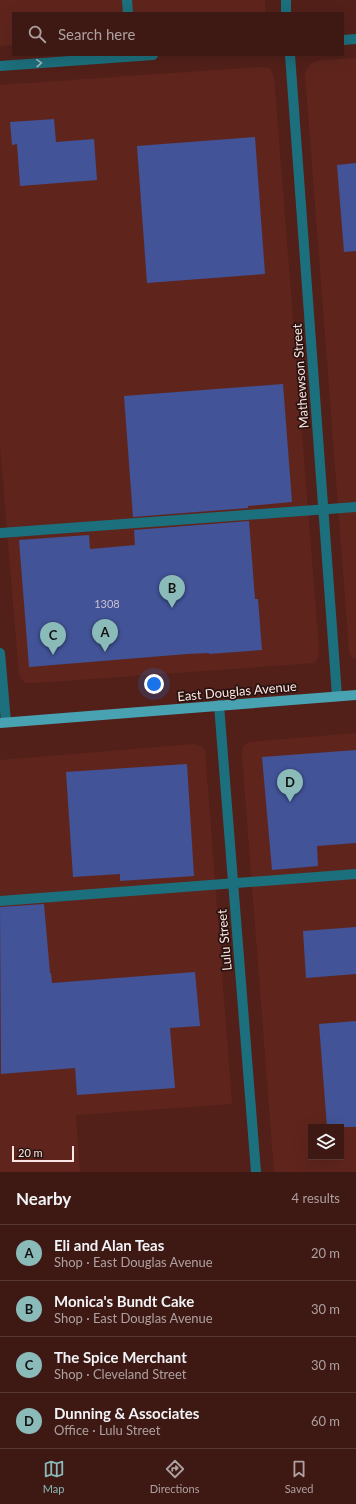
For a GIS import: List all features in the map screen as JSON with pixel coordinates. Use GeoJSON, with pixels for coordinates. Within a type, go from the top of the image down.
{"type":"FeatureCollection","features":[{"type":"Feature","properties":{"kind":"main road","name":"East Douglas Avenue"},"geometry":{"type":"LineString","coordinates":[[3,722],[356,695]]}},
{"type":"Feature","properties":{"kind":"street"},"geometry":{"type":"LineString","coordinates":[[127,0],[128,12]]}},
{"type":"Feature","properties":{"kind":"street"},"geometry":{"type":"LineString","coordinates":[[286,0],[286,12]]}},
{"type":"Feature","properties":{"kind":"street"},"geometry":{"type":"LineString","coordinates":[[344,40],[356,39]]}},
{"type":"Feature","properties":{"kind":"street"},"geometry":{"type":"LineString","coordinates":[[0,66],[18,60],[132,56]]}},
{"type":"Feature","properties":{"kind":"street","name":"Mathewson Street"},"geometry":{"type":"LineString","coordinates":[[290,56],[337,696]]}},
{"type":"Feature","properties":{"kind":"street"},"geometry":{"type":"LineString","coordinates":[[0,533],[356,507]]}},
{"type":"Feature","properties":{"kind":"street"},"geometry":{"type":"LineString","coordinates":[[0,653],[3,722]]}},
{"type":"Feature","properties":{"kind":"street","name":"Lulu Street"},"geometry":{"type":"LineString","coordinates":[[219,705],[256,1172]]}},
{"type":"Feature","properties":{"kind":"street"},"geometry":{"type":"LineString","coordinates":[[0,901],[356,874]]}},
{"type":"Feature","properties":{"kind":"shaded area"},"geometry":{"type":"Polygon","coordinates":[[[0,0],[265,0],[265,12],[12,12],[12,45],[0,46],[0,0]]]}},
{"type":"Feature","properties":{"kind":"shaded area"},"geometry":{"type":"Polygon","coordinates":[[[356,58],[356,659],[351,657],[349,649],[305,73],[311,63],[321,60],[356,58]]]}},
{"type":"Feature","properties":{"kind":"shaded area"},"geometry":{"type":"Polygon","coordinates":[[[261,67],[270,68],[274,77],[319,650],[318,658],[314,663],[25,683],[19,675],[0,445],[0,85],[261,67]]]}},
{"type":"Feature","properties":{"kind":"shaded area"},"geometry":{"type":"Polygon","coordinates":[[[356,733],[356,1172],[274,1172],[242,756],[243,746],[249,742],[356,733]]]}},
{"type":"Feature","properties":{"kind":"shaded area"},"geometry":{"type":"Polygon","coordinates":[[[193,744],[201,746],[205,750],[232,1104],[76,1115],[80,1172],[0,1172],[0,760],[193,744]]]}},
{"type":"Feature","properties":{"kind":"building"},"geometry":{"type":"Polygon","coordinates":[[[54,119],[56,142],[94,139],[97,180],[20,186],[17,144],[12,145],[10,122],[54,119]]]}},
{"type":"Feature","properties":{"kind":"building"},"geometry":{"type":"Polygon","coordinates":[[[255,137],[265,274],[147,283],[137,146],[255,137]]]}},
{"type":"Feature","properties":{"kind":"building"},"geometry":{"type":"Polygon","coordinates":[[[356,163],[356,251],[344,252],[337,165],[356,163]]]}},
{"type":"Feature","properties":{"kind":"building"},"geometry":{"type":"Polygon","coordinates":[[[283,384],[292,502],[248,506],[248,508],[133,517],[124,396],[283,384]]]}},
{"type":"Feature","properties":{"kind":"building"},"geometry":{"type":"Polygon","coordinates":[[[249,521],[255,599],[258,599],[262,650],[187,654],[29,667],[19,540],[89,535],[90,549],[135,545],[134,530],[249,521]]]}},
{"type":"Feature","properties":{"kind":"building"},"geometry":{"type":"Polygon","coordinates":[[[356,750],[356,843],[317,846],[318,866],[272,870],[262,757],[356,750]]]}},
{"type":"Feature","properties":{"kind":"building"},"geometry":{"type":"Polygon","coordinates":[[[187,764],[194,876],[120,881],[120,874],[73,877],[66,772],[187,764]]]}},
{"type":"Feature","properties":{"kind":"building"},"geometry":{"type":"Polygon","coordinates":[[[44,904],[52,983],[195,972],[200,1026],[170,1028],[175,1088],[77,1095],[75,1068],[1,1074],[0,907],[44,904]]]}},
{"type":"Feature","properties":{"kind":"building"},"geometry":{"type":"Polygon","coordinates":[[[356,927],[356,974],[306,978],[303,931],[356,927]]]}},
{"type":"Feature","properties":{"kind":"building"},"geometry":{"type":"Polygon","coordinates":[[[356,1021],[356,1127],[344,1127],[344,1124],[327,1124],[319,1024],[356,1021]]]}},
{"type":"Feature","properties":{"kind":"place","name":"Monica's Bundt Cake"},"geometry":{"type":"Point","coordinates":[172,608]}},
{"type":"Feature","properties":{"kind":"place","name":"Eli and Alan Teas"},"geometry":{"type":"Point","coordinates":[105,652]}},
{"type":"Feature","properties":{"kind":"place","name":"The Spice Merchant"},"geometry":{"type":"Point","coordinates":[53,655]}},
{"type":"Feature","properties":{"kind":"place","name":"Dunning & Associates"},"geometry":{"type":"Point","coordinates":[290,802]}}]}
